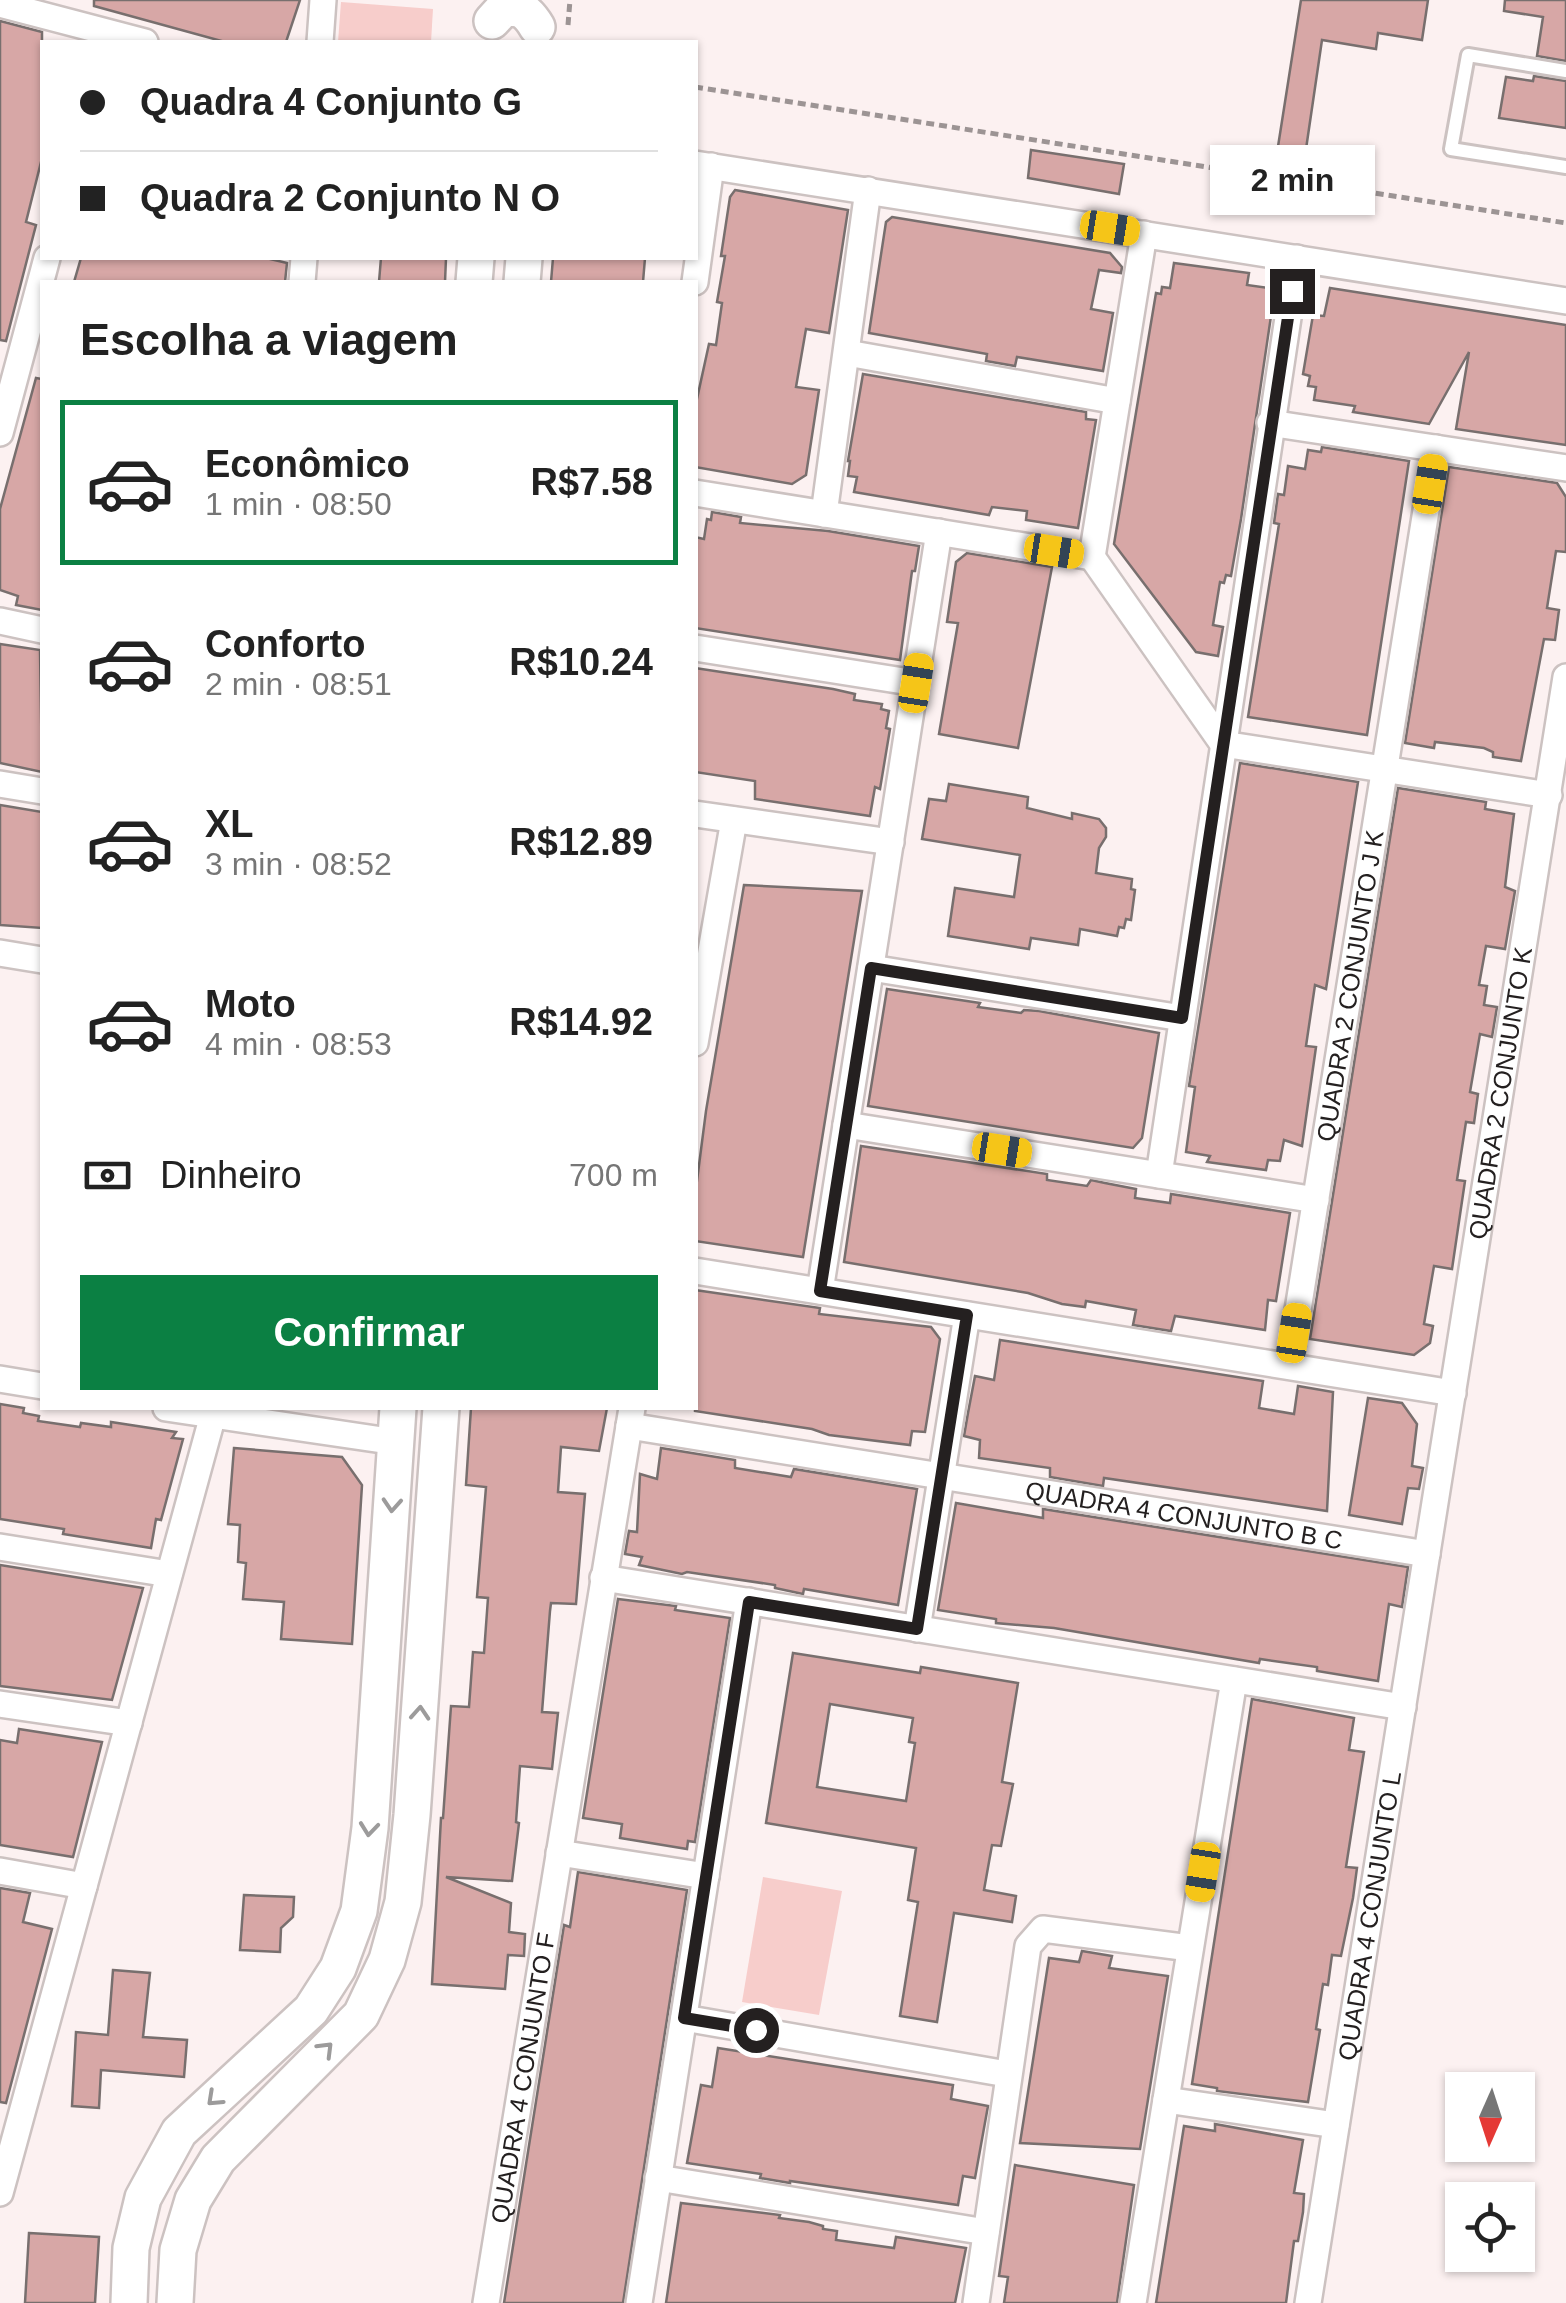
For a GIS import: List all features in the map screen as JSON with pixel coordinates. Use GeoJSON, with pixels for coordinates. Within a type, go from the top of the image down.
{"type":"FeatureCollection","features":[{"type":"Feature","properties":{"kind":"street"},"geometry":{"type":"LineString","coordinates":[[320,40],[324,0]]}},
{"type":"Feature","properties":{"kind":"street"},"geometry":{"type":"LineString","coordinates":[[0,4],[107,38]]}},
{"type":"Feature","properties":{"kind":"street"},"geometry":{"type":"LineString","coordinates":[[492,21],[504,8],[516,7],[537,23]]}},
{"type":"Feature","properties":{"kind":"street"},"geometry":{"type":"LineString","coordinates":[[698,238],[703,165],[1566,301]]}},
{"type":"Feature","properties":{"kind":"street"},"geometry":{"type":"LineString","coordinates":[[824,514],[868,190]]}},
{"type":"Feature","properties":{"kind":"street"},"geometry":{"type":"LineString","coordinates":[[1144,234],[1092,557],[1222,744],[1549,795]]}},
{"type":"Feature","properties":{"kind":"street"},"geometry":{"type":"LineString","coordinates":[[1159,1176],[1297,258]]}},
{"type":"Feature","properties":{"kind":"street"},"geometry":{"type":"LineString","coordinates":[[0,433],[34,342],[40,303]]}},
{"type":"Feature","properties":{"kind":"street"},"geometry":{"type":"LineString","coordinates":[[847,353],[1117,401]]}},
{"type":"Feature","properties":{"kind":"street"},"geometry":{"type":"LineString","coordinates":[[1270,423],[1566,468]]}},
{"type":"Feature","properties":{"kind":"street","name":"QUADRA 2 CONJUNTO J K"},"geometry":{"type":"LineString","coordinates":[[1289,1366],[1436,448]]}},
{"type":"Feature","properties":{"kind":"street"},"geometry":{"type":"LineString","coordinates":[[698,493],[1092,557]]}},
{"type":"Feature","properties":{"kind":"street"},"geometry":{"type":"LineString","coordinates":[[820,1291],[939,532]]}},
{"type":"Feature","properties":{"kind":"street"},"geometry":{"type":"LineString","coordinates":[[0,621],[40,630]]}},
{"type":"Feature","properties":{"kind":"street"},"geometry":{"type":"LineString","coordinates":[[698,648],[916,683]]}},
{"type":"Feature","properties":{"kind":"street","name":"QUADRA 2 CONJUNTO K"},"geometry":{"type":"LineString","coordinates":[[1428,1554],[1566,677]]}},
{"type":"Feature","properties":{"kind":"street"},"geometry":{"type":"LineString","coordinates":[[0,784],[40,791]]}},
{"type":"Feature","properties":{"kind":"street"},"geometry":{"type":"LineString","coordinates":[[698,814],[890,842]]}},
{"type":"Feature","properties":{"kind":"street"},"geometry":{"type":"LineString","coordinates":[[698,1026],[734,820]]}},
{"type":"Feature","properties":{"kind":"street"},"geometry":{"type":"LineString","coordinates":[[0,953],[40,960]]}},
{"type":"Feature","properties":{"kind":"street"},"geometry":{"type":"LineString","coordinates":[[871,968],[1182,1018]]}},
{"type":"Feature","properties":{"kind":"street"},"geometry":{"type":"LineString","coordinates":[[846,1125],[1316,1200]]}},
{"type":"Feature","properties":{"kind":"street"},"geometry":{"type":"LineString","coordinates":[[698,1271],[1453,1393]]}},
{"type":"Feature","properties":{"kind":"street"},"geometry":{"type":"LineString","coordinates":[[917,1629],[967,1315]]}},
{"type":"Feature","properties":{"kind":"street"},"geometry":{"type":"LineString","coordinates":[[0,1379],[40,1386]]}},
{"type":"Feature","properties":{"kind":"street"},"geometry":{"type":"LineString","coordinates":[[129,2303],[131,2248],[143,2198],[180,2132],[312,2010],[338,1968],[359,1911],[366,1861],[397,1425],[213,1416],[178,1410]]}},
{"type":"Feature","properties":{"kind":"street"},"geometry":{"type":"LineString","coordinates":[[175,2303],[178,2250],[193,2200],[218,2159],[361,2015],[387,1960],[404,1902],[441,1410]]}},
{"type":"Feature","properties":{"kind":"street"},"geometry":{"type":"LineString","coordinates":[[0,2193],[213,1416]]}},
{"type":"Feature","properties":{"kind":"street","name":"QUADRA 4 CONJUNTO B C"},"geometry":{"type":"LineString","coordinates":[[630,1417],[941,1476],[1428,1554]]}},
{"type":"Feature","properties":{"kind":"street","name":"QUADRA 4 CONJUNTO F"},"geometry":{"type":"LineString","coordinates":[[486,2303],[630,1417]]}},
{"type":"Feature","properties":{"kind":"street"},"geometry":{"type":"LineString","coordinates":[[0,1547],[170,1574]]}},
{"type":"Feature","properties":{"kind":"street","name":"QUADRA 4 CONJUNTO L"},"geometry":{"type":"LineString","coordinates":[[1308,2303],[1428,1554]]}},
{"type":"Feature","properties":{"kind":"street"},"geometry":{"type":"LineString","coordinates":[[388,1560],[404,1575],[421,1574],[430,1563]]}},
{"type":"Feature","properties":{"kind":"street"},"geometry":{"type":"LineString","coordinates":[[603,1578],[1403,1707]]}},
{"type":"Feature","properties":{"kind":"street"},"geometry":{"type":"LineString","coordinates":[[639,2303],[749,1602]]}},
{"type":"Feature","properties":{"kind":"street"},"geometry":{"type":"LineString","coordinates":[[384,1622],[396,1610],[415,1610],[426,1630]]}},
{"type":"Feature","properties":{"kind":"street"},"geometry":{"type":"LineString","coordinates":[[1132,2303],[1234,1680]]}},
{"type":"Feature","properties":{"kind":"street"},"geometry":{"type":"LineString","coordinates":[[0,1704],[129,1723]]}},
{"type":"Feature","properties":{"kind":"street"},"geometry":{"type":"LineString","coordinates":[[558,1853],[706,1876]]}},
{"type":"Feature","properties":{"kind":"street"},"geometry":{"type":"LineString","coordinates":[[0,1871],[84,1886]]}},
{"type":"Feature","properties":{"kind":"street"},"geometry":{"type":"LineString","coordinates":[[976,2303],[1028,1946],[1043,1929],[1190,1948]]}},
{"type":"Feature","properties":{"kind":"street"},"geometry":{"type":"LineString","coordinates":[[684,2018],[1008,2074]]}},
{"type":"Feature","properties":{"kind":"street"},"geometry":{"type":"LineString","coordinates":[[1166,2100],[1336,2125]]}},
{"type":"Feature","properties":{"kind":"street"},"geometry":{"type":"LineString","coordinates":[[658,2178],[986,2232]]}},
{"type":"Feature","properties":{"kind":"lane"},"geometry":{"type":"LineString","coordinates":[[1566,71],[1468,55],[1451,150],[1566,167]]}},
{"type":"Feature","properties":{"kind":"path"},"geometry":{"type":"LineString","coordinates":[[698,87],[1566,223]]}},
{"type":"Feature","properties":{"kind":"shaded area"},"geometry":{"type":"Polygon","coordinates":[[[341,2],[433,9],[431,40],[338,40],[341,2]]]}},
{"type":"Feature","properties":{"kind":"shaded area"},"geometry":{"type":"Polygon","coordinates":[[[763,1877],[842,1891],[819,2015],[742,2002],[763,1877]]]}},
{"type":"Feature","properties":{"kind":"building"},"geometry":{"type":"Polygon","coordinates":[[[94,0],[300,0],[287,40],[218,40],[94,6],[94,0]]]}},
{"type":"Feature","properties":{"kind":"building"},"geometry":{"type":"Polygon","coordinates":[[[1301,0],[1428,0],[1422,40],[1378,33],[1376,49],[1322,40],[1306,149],[1367,156],[1362,187],[1274,172],[1301,0]]]}},
{"type":"Feature","properties":{"kind":"building"},"geometry":{"type":"Polygon","coordinates":[[[1505,0],[1566,0],[1566,61],[1537,56],[1543,17],[1504,11],[1505,0]]]}},
{"type":"Feature","properties":{"kind":"building"},"geometry":{"type":"Polygon","coordinates":[[[0,21],[42,32],[42,40],[40,166],[26,222],[36,225],[6,341],[0,340],[0,21]]]}},
{"type":"Feature","properties":{"kind":"building"},"geometry":{"type":"Polygon","coordinates":[[[1534,76],[1566,81],[1566,128],[1499,118],[1506,77],[1533,81],[1534,76]]]}},
{"type":"Feature","properties":{"kind":"building"},"geometry":{"type":"Polygon","coordinates":[[[1031,150],[1124,164],[1119,194],[1028,178],[1031,150]]]}},
{"type":"Feature","properties":{"kind":"building"},"geometry":{"type":"Polygon","coordinates":[[[735,190],[848,210],[829,333],[806,329],[796,387],[819,390],[806,475],[792,484],[698,468],[698,394],[709,344],[716,345],[722,303],[717,302],[725,256],[721,256],[730,197],[735,190]]]}},
{"type":"Feature","properties":{"kind":"building"},"geometry":{"type":"Polygon","coordinates":[[[892,217],[1110,253],[1122,267],[1121,273],[1099,270],[1091,309],[1113,313],[1103,371],[1017,357],[1015,366],[986,361],[987,354],[869,333],[886,222],[892,217]]]}},
{"type":"Feature","properties":{"kind":"building"},"geometry":{"type":"Polygon","coordinates":[[[80,260],[287,263],[285,280],[75,280],[80,260]]]}},
{"type":"Feature","properties":{"kind":"building"},"geometry":{"type":"Polygon","coordinates":[[[381,260],[446,260],[445,280],[379,280],[381,260]]]}},
{"type":"Feature","properties":{"kind":"building"},"geometry":{"type":"Polygon","coordinates":[[[553,260],[645,260],[643,280],[551,280],[553,260]]]}},
{"type":"Feature","properties":{"kind":"building"},"geometry":{"type":"Polygon","coordinates":[[[1174,263],[1249,273],[1247,285],[1275,289],[1231,576],[1226,575],[1224,583],[1220,582],[1213,625],[1223,627],[1218,656],[1196,652],[1114,544],[1156,293],[1161,294],[1162,287],[1170,288],[1174,263]]]}},
{"type":"Feature","properties":{"kind":"building"},"geometry":{"type":"Polygon","coordinates":[[[1330,288],[1566,325],[1566,445],[1456,429],[1469,352],[1429,424],[1353,412],[1355,406],[1314,400],[1316,387],[1308,386],[1310,376],[1303,374],[1313,315],[1324,316],[1330,288]]]}},
{"type":"Feature","properties":{"kind":"building"},"geometry":{"type":"Polygon","coordinates":[[[863,374],[1086,412],[1086,419],[1096,420],[1078,528],[1026,520],[1027,511],[992,507],[989,515],[854,492],[857,477],[848,476],[848,461],[863,374]]]}},
{"type":"Feature","properties":{"kind":"building"},"geometry":{"type":"Polygon","coordinates":[[[36,378],[40,379],[40,610],[16,605],[18,596],[0,590],[0,509],[36,378]]]}},
{"type":"Feature","properties":{"kind":"building"},"geometry":{"type":"Polygon","coordinates":[[[1322,447],[1409,461],[1367,735],[1248,717],[1279,524],[1274,523],[1278,494],[1284,495],[1288,466],[1305,469],[1308,450],[1321,452],[1322,447]]]}},
{"type":"Feature","properties":{"kind":"building"},"geometry":{"type":"Polygon","coordinates":[[[1449,467],[1557,483],[1566,497],[1566,552],[1556,551],[1547,608],[1559,610],[1555,640],[1544,639],[1521,761],[1493,757],[1493,752],[1484,748],[1435,742],[1434,748],[1405,743],[1449,467]]]}},
{"type":"Feature","properties":{"kind":"building"},"geometry":{"type":"Polygon","coordinates":[[[712,512],[741,517],[740,523],[828,531],[919,546],[900,660],[698,628],[698,538],[704,539],[707,519],[711,520],[712,512]]]}},
{"type":"Feature","properties":{"kind":"building"},"geometry":{"type":"Polygon","coordinates":[[[967,553],[1052,567],[1018,748],[939,734],[958,623],[947,622],[956,562],[967,553]]]}},
{"type":"Feature","properties":{"kind":"building"},"geometry":{"type":"Polygon","coordinates":[[[0,644],[40,650],[40,772],[0,763],[0,644]]]}},
{"type":"Feature","properties":{"kind":"building"},"geometry":{"type":"Polygon","coordinates":[[[698,668],[833,689],[855,694],[854,700],[882,704],[881,709],[889,711],[886,728],[890,729],[880,789],[875,787],[870,816],[755,799],[755,781],[698,772],[698,668]]]}},
{"type":"Feature","properties":{"kind":"building"},"geometry":{"type":"Polygon","coordinates":[[[1240,763],[1358,782],[1326,989],[1315,985],[1306,1046],[1316,1047],[1302,1146],[1284,1140],[1280,1161],[1268,1160],[1266,1170],[1207,1162],[1210,1156],[1186,1152],[1195,1087],[1189,1086],[1240,763]]]}},
{"type":"Feature","properties":{"kind":"building"},"geometry":{"type":"Polygon","coordinates":[[[949,784],[1028,797],[1027,808],[1072,819],[1072,813],[1099,819],[1106,828],[1106,837],[1099,848],[1096,873],[1132,879],[1131,889],[1135,890],[1131,920],[1126,919],[1124,928],[1119,927],[1117,936],[1080,929],[1078,945],[1031,938],[1029,949],[948,936],[955,888],[1014,897],[1020,855],[922,839],[929,799],[946,801],[949,784]]]}},
{"type":"Feature","properties":{"kind":"building"},"geometry":{"type":"Polygon","coordinates":[[[1398,788],[1486,802],[1485,809],[1514,814],[1505,887],[1515,891],[1505,949],[1486,946],[1479,985],[1487,986],[1484,1005],[1497,1007],[1492,1037],[1480,1034],[1470,1092],[1478,1094],[1474,1123],[1466,1122],[1457,1180],[1465,1181],[1452,1269],[1434,1266],[1424,1324],[1433,1326],[1430,1343],[1414,1355],[1310,1339],[1398,788]]]}},
{"type":"Feature","properties":{"kind":"building"},"geometry":{"type":"Polygon","coordinates":[[[0,805],[40,812],[40,928],[0,925],[0,805]]]}},
{"type":"Feature","properties":{"kind":"building"},"geometry":{"type":"Polygon","coordinates":[[[744,885],[862,891],[803,1257],[698,1241],[698,1173],[744,885]]]}},
{"type":"Feature","properties":{"kind":"building"},"geometry":{"type":"Polygon","coordinates":[[[887,989],[980,1003],[978,1007],[1021,1013],[1039,1011],[1159,1033],[1142,1138],[1133,1148],[868,1106],[887,989]]]}},
{"type":"Feature","properties":{"kind":"building"},"geometry":{"type":"Polygon","coordinates":[[[861,1146],[1047,1174],[1047,1180],[1087,1186],[1091,1180],[1136,1189],[1135,1198],[1170,1203],[1171,1194],[1290,1213],[1276,1301],[1268,1300],[1265,1330],[1175,1316],[1171,1331],[1133,1325],[1136,1310],[1086,1301],[1085,1307],[1062,1304],[1028,1293],[844,1262],[861,1146]]]}},
{"type":"Feature","properties":{"kind":"building"},"geometry":{"type":"Polygon","coordinates":[[[698,1290],[820,1308],[819,1314],[931,1327],[940,1339],[925,1432],[912,1431],[910,1445],[695,1411],[698,1290]]]}},
{"type":"Feature","properties":{"kind":"building"},"geometry":{"type":"Polygon","coordinates":[[[1000,1340],[1263,1381],[1259,1408],[1294,1414],[1298,1386],[1333,1392],[1327,1511],[1104,1478],[1103,1486],[1050,1477],[1050,1468],[979,1458],[980,1440],[964,1436],[968,1413],[975,1376],[994,1380],[1000,1340]]]}},
{"type":"Feature","properties":{"kind":"building"},"geometry":{"type":"Polygon","coordinates":[[[1368,1398],[1402,1403],[1417,1424],[1412,1466],[1423,1468],[1419,1489],[1408,1488],[1402,1524],[1349,1515],[1368,1398]]]}},
{"type":"Feature","properties":{"kind":"building"},"geometry":{"type":"Polygon","coordinates":[[[0,1404],[24,1408],[23,1413],[39,1416],[38,1421],[80,1427],[81,1423],[111,1427],[111,1422],[176,1432],[172,1438],[183,1439],[161,1520],[156,1519],[151,1548],[0,1519],[0,1404]]]}},
{"type":"Feature","properties":{"kind":"building"},"geometry":{"type":"Polygon","coordinates":[[[471,1410],[607,1410],[599,1451],[561,1447],[558,1492],[585,1494],[576,1604],[551,1603],[550,1611],[542,1712],[558,1713],[552,1769],[520,1766],[512,1881],[446,1877],[511,1903],[509,1932],[525,1934],[524,1956],[508,1955],[505,1989],[432,1984],[451,1706],[469,1707],[473,1652],[484,1653],[488,1598],[477,1597],[486,1487],[466,1485],[471,1410]]]}},
{"type":"Feature","properties":{"kind":"building"},"geometry":{"type":"Polygon","coordinates":[[[234,1448],[342,1457],[362,1485],[352,1644],[281,1639],[284,1602],[243,1599],[246,1563],[238,1562],[240,1525],[228,1524],[234,1448]]]}},
{"type":"Feature","properties":{"kind":"building"},"geometry":{"type":"Polygon","coordinates":[[[661,1448],[735,1460],[735,1468],[791,1477],[794,1469],[917,1489],[898,1605],[804,1589],[803,1594],[775,1585],[639,1565],[642,1557],[625,1554],[629,1531],[637,1532],[640,1474],[657,1479],[661,1448]]]}},
{"type":"Feature","properties":{"kind":"building"},"geometry":{"type":"Polygon","coordinates":[[[956,1503],[1043,1518],[1043,1509],[1408,1567],[1402,1607],[1389,1604],[1378,1681],[1317,1671],[1317,1667],[1260,1659],[1259,1663],[1054,1628],[996,1623],[996,1619],[938,1610],[956,1503]]]}},
{"type":"Feature","properties":{"kind":"building"},"geometry":{"type":"Polygon","coordinates":[[[0,1565],[143,1588],[112,1700],[0,1686],[0,1565]]]}},
{"type":"Feature","properties":{"kind":"building"},"geometry":{"type":"Polygon","coordinates":[[[618,1599],[730,1618],[695,1842],[688,1841],[687,1849],[620,1838],[622,1824],[583,1818],[618,1599]]]}},
{"type":"Feature","properties":{"kind":"building"},"geometry":{"type":"Polygon","coordinates":[[[793,1653],[920,1673],[921,1667],[1018,1683],[1002,1782],[1013,1784],[1001,1846],[992,1845],[984,1890],[1016,1896],[1012,1922],[954,1913],[937,2022],[900,2016],[918,1902],[908,1900],[916,1848],[766,1823],[793,1653]],[[830,1704],[817,1787],[906,1801],[915,1743],[909,1742],[913,1718],[830,1704]]]}},
{"type":"Feature","properties":{"kind":"building"},"geometry":{"type":"Polygon","coordinates":[[[1252,1699],[1354,1718],[1349,1750],[1364,1752],[1346,1867],[1357,1868],[1353,1898],[1341,1956],[1332,1955],[1328,1985],[1323,1984],[1308,2102],[1217,2091],[1192,2084],[1252,1699]]]}},
{"type":"Feature","properties":{"kind":"building"},"geometry":{"type":"Polygon","coordinates":[[[19,1729],[102,1742],[73,1857],[0,1845],[0,1740],[17,1743],[19,1729]]]}},
{"type":"Feature","properties":{"kind":"building"},"geometry":{"type":"Polygon","coordinates":[[[578,1872],[687,1890],[623,2303],[504,2303],[564,1925],[570,1927],[578,1872]]]}},
{"type":"Feature","properties":{"kind":"building"},"geometry":{"type":"Polygon","coordinates":[[[0,1888],[30,1893],[23,1922],[52,1929],[6,2103],[0,2102],[0,1888]]]}},
{"type":"Feature","properties":{"kind":"building"},"geometry":{"type":"Polygon","coordinates":[[[244,1895],[294,1897],[293,1917],[281,1928],[280,1952],[240,1950],[244,1895]]]}},
{"type":"Feature","properties":{"kind":"building"},"geometry":{"type":"Polygon","coordinates":[[[1082,1951],[1112,1956],[1109,1968],[1168,1976],[1140,2149],[1020,2143],[1049,1958],[1079,1962],[1082,1951]]]}},
{"type":"Feature","properties":{"kind":"building"},"geometry":{"type":"Polygon","coordinates":[[[113,1970],[150,1973],[143,2037],[187,2040],[184,2077],[101,2070],[99,2108],[72,2106],[76,2032],[108,2035],[113,1970]]]}},
{"type":"Feature","properties":{"kind":"building"},"geometry":{"type":"Polygon","coordinates":[[[718,2048],[953,2085],[951,2099],[988,2106],[975,2178],[963,2176],[958,2205],[790,2183],[760,2178],[761,2174],[687,2163],[701,2085],[712,2087],[718,2048]]]}},
{"type":"Feature","properties":{"kind":"building"},"geometry":{"type":"Polygon","coordinates":[[[1215,2124],[1303,2140],[1294,2193],[1304,2194],[1303,2212],[1298,2241],[1294,2241],[1286,2303],[1156,2303],[1184,2126],[1215,2131],[1215,2124]]]}},
{"type":"Feature","properties":{"kind":"building"},"geometry":{"type":"Polygon","coordinates":[[[1015,2165],[1134,2185],[1117,2303],[1004,2303],[1008,2277],[999,2276],[1015,2165]]]}},
{"type":"Feature","properties":{"kind":"building"},"geometry":{"type":"Polygon","coordinates":[[[681,2203],[780,2215],[779,2218],[837,2231],[836,2240],[894,2248],[896,2237],[966,2248],[955,2303],[666,2303],[681,2203]]]}},
{"type":"Feature","properties":{"kind":"building"},"geometry":{"type":"Polygon","coordinates":[[[29,2233],[99,2237],[95,2303],[25,2303],[29,2233]]]}},
{"type":"Feature","properties":{"kind":"route"},"geometry":{"type":"LineString","coordinates":[[756,2030],[684,2018],[749,1602],[917,1629],[967,1315],[820,1291],[871,968],[1182,1018],[1292,291]]}}]}
